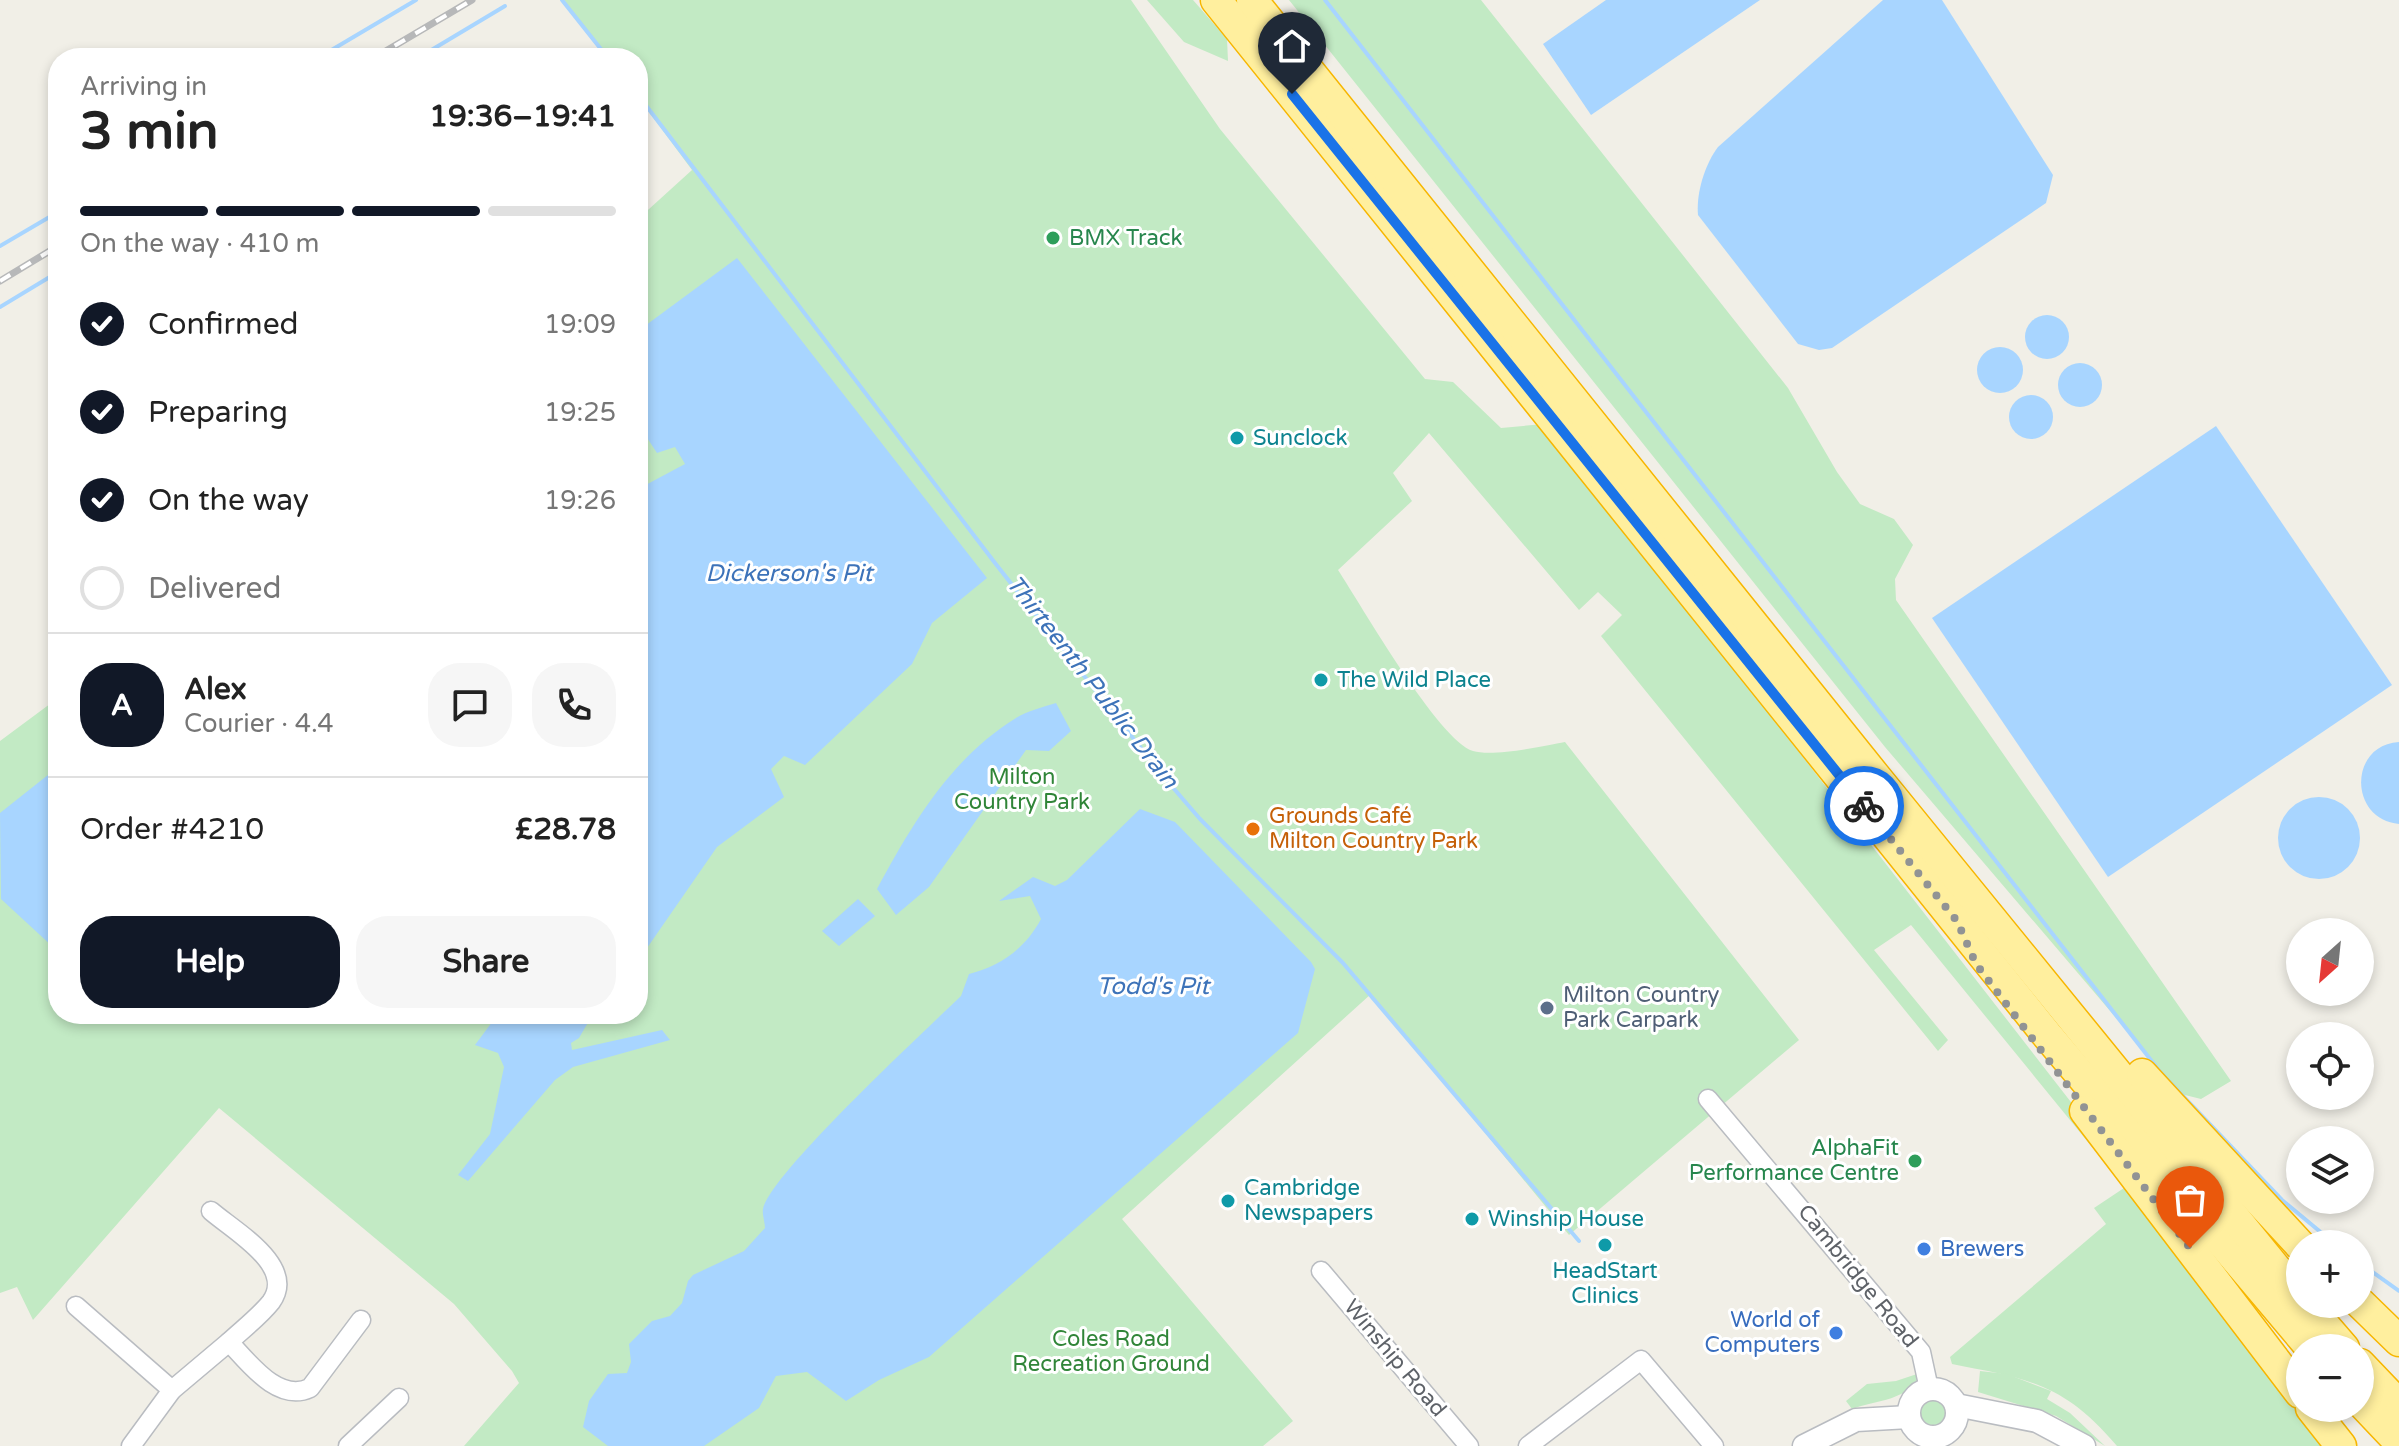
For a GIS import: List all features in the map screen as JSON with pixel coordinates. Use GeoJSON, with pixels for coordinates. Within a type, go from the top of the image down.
{"type":"FeatureCollection","features":[{"type":"Feature","properties":{"kind":"highway"},"geometry":{"type":"LineString","coordinates":[[1216,0],[2057,1047],[2299,1334]]}},
{"type":"Feature","properties":{"kind":"highway"},"geometry":{"type":"LineString","coordinates":[[1252,0],[2286,1281]]}},
{"type":"Feature","properties":{"kind":"highway"},"geometry":{"type":"LineString","coordinates":[[1957,921],[1976,964],[2286,1374]]}},
{"type":"Feature","properties":{"kind":"highway"},"geometry":{"type":"LineString","coordinates":[[2034,971],[2081,1005],[2212,1153],[2286,1230]]}},
{"type":"Feature","properties":{"kind":"highway"},"geometry":{"type":"LineString","coordinates":[[2374,1317],[2399,1341]]}},
{"type":"Feature","properties":{"kind":"highway"},"geometry":{"type":"LineString","coordinates":[[2318,1318],[2332,1334]]}},
{"type":"Feature","properties":{"kind":"highway"},"geometry":{"type":"LineString","coordinates":[[2374,1379],[2399,1405]]}},
{"type":"Feature","properties":{"kind":"highway"},"geometry":{"type":"LineString","coordinates":[[2374,1416],[2399,1442]]}},
{"type":"Feature","properties":{"kind":"highway"},"geometry":{"type":"LineString","coordinates":[[2322,1422],[2341,1446]]}},
{"type":"Feature","properties":{"kind":"street","name":"Cambridge Road"},"geometry":{"type":"LineString","coordinates":[[1708,1099],[1916,1345],[1921,1352],[1929,1389]]}},
{"type":"Feature","properties":{"kind":"street"},"geometry":{"type":"LineString","coordinates":[[131,1446],[172,1390],[229,1342],[272,1300],[277,1278],[273,1263],[211,1211]]}},
{"type":"Feature","properties":{"kind":"street","name":"Winship Road"},"geometry":{"type":"LineString","coordinates":[[1321,1271],[1469,1446]]}},
{"type":"Feature","properties":{"kind":"street"},"geometry":{"type":"LineString","coordinates":[[76,1306],[172,1390]]}},
{"type":"Feature","properties":{"kind":"street"},"geometry":{"type":"LineString","coordinates":[[229,1342],[259,1374],[285,1391],[299,1393],[310,1388],[361,1320]]}},
{"type":"Feature","properties":{"kind":"street"},"geometry":{"type":"LineString","coordinates":[[1528,1446],[1641,1360],[1714,1446]]}},
{"type":"Feature","properties":{"kind":"street"},"geometry":{"type":"LineString","coordinates":[[1956,1405],[1954,1426],[1935,1437],[1918,1432],[1909,1417],[1913,1399],[1929,1389],[1946,1392],[1956,1405],[2037,1421],[2084,1446]]}},
{"type":"Feature","properties":{"kind":"street"},"geometry":{"type":"LineString","coordinates":[[348,1446],[399,1398]]}},
{"type":"Feature","properties":{"kind":"street"},"geometry":{"type":"LineString","coordinates":[[1804,1446],[1856,1420],[1886,1415],[1909,1417]]}},
{"type":"Feature","properties":{"kind":"green space","name":"Milton Country Park"},"geometry":{"type":"Polygon","coordinates":[[[564,0],[1131,0],[1220,129],[1425,379],[1453,382],[1501,428],[1544,424],[2102,1142],[2092,1147],[1911,925],[1874,950],[1948,1040],[1938,1051],[1601,636],[1622,615],[1598,592],[1579,610],[1429,433],[1393,473],[1412,501],[1338,570],[1421,699],[1458,742],[1473,751],[1493,753],[1565,742],[1799,1040],[1569,1235],[1371,994],[1122,1219],[1293,1421],[1263,1446],[464,1446],[519,1383],[512,1371],[454,1304],[219,1108],[33,1320],[17,1287],[0,1293],[0,741],[48,705],[48,1024],[648,1024],[648,210],[692,170],[648,111],[648,48],[600,48],[564,0]]]}},
{"type":"Feature","properties":{"kind":"green space"},"geometry":{"type":"Polygon","coordinates":[[[1147,0],[1193,0],[1227,39],[1228,61],[1184,42],[1147,0]]]}},
{"type":"Feature","properties":{"kind":"green space"},"geometry":{"type":"Polygon","coordinates":[[[1289,0],[1481,0],[1788,388],[1837,472],[1860,504],[1894,519],[1913,545],[1895,579],[1896,600],[2231,1081],[2201,1099],[2181,1094],[1885,747],[1289,0]]]}},
{"type":"Feature","properties":{"kind":"green space"},"geometry":{"type":"Polygon","coordinates":[[[2130,1184],[2286,1396],[2286,1422],[2307,1422],[2327,1446],[2117,1446],[2098,1425],[2062,1396],[2024,1380],[1952,1364],[1950,1357],[2106,1224],[2094,1208],[2130,1184]]]}},
{"type":"Feature","properties":{"kind":"green space"},"geometry":{"type":"Polygon","coordinates":[[[1980,1371],[2007,1374],[2051,1391],[2047,1399],[2070,1413],[2105,1446],[2056,1416],[1978,1392],[1980,1371]]]}},
{"type":"Feature","properties":{"kind":"green space"},"geometry":{"type":"Polygon","coordinates":[[[1920,1373],[1909,1389],[1891,1398],[1852,1409],[1846,1401],[1867,1384],[1896,1381],[1920,1373]]]}},
{"type":"Feature","properties":{"kind":"green space"},"geometry":{"type":"Polygon","coordinates":[[[1933,1398],[1944,1402],[1948,1413],[1944,1424],[1933,1428],[1922,1424],[1918,1413],[1922,1402],[1933,1398]]]}},
{"type":"Feature","properties":{"kind":"water"},"geometry":{"type":"Polygon","coordinates":[[[1606,0],[1760,0],[1591,115],[1543,44],[1606,0]]]}},
{"type":"Feature","properties":{"kind":"water"},"geometry":{"type":"Polygon","coordinates":[[[1883,0],[1942,0],[2053,175],[2046,203],[1832,348],[1819,350],[1798,344],[1698,215],[1700,188],[1718,147],[1883,0]]]}},
{"type":"Feature","properties":{"kind":"water","name":"Dickerson's Pit"},"geometry":{"type":"Polygon","coordinates":[[[737,258],[987,578],[932,623],[912,664],[805,765],[784,756],[771,769],[784,797],[717,847],[648,947],[648,484],[685,464],[675,447],[657,453],[648,439],[648,324],[737,258]]]}},
{"type":"Feature","properties":{"kind":"water"},"geometry":{"type":"Polygon","coordinates":[[[2047,315],[2063,321],[2069,337],[2063,353],[2047,359],[2031,353],[2025,337],[2031,321],[2047,315]]]}},
{"type":"Feature","properties":{"kind":"water"},"geometry":{"type":"Polygon","coordinates":[[[2000,347],[2016,354],[2023,370],[2016,386],[2000,393],[1984,386],[1977,370],[1984,354],[2000,347]]]}},
{"type":"Feature","properties":{"kind":"water"},"geometry":{"type":"Polygon","coordinates":[[[2080,363],[2095,370],[2102,385],[2095,400],[2080,407],[2065,400],[2058,385],[2065,370],[2080,363]]]}},
{"type":"Feature","properties":{"kind":"water"},"geometry":{"type":"Polygon","coordinates":[[[2031,395],[2047,401],[2053,417],[2047,433],[2031,439],[2015,433],[2009,417],[2015,401],[2031,395]]]}},
{"type":"Feature","properties":{"kind":"water"},"geometry":{"type":"Polygon","coordinates":[[[2216,426],[2392,685],[2108,877],[1932,618],[2216,426]]]}},
{"type":"Feature","properties":{"kind":"water"},"geometry":{"type":"Polygon","coordinates":[[[1056,703],[1071,731],[1049,751],[1026,750],[929,887],[896,915],[877,889],[904,840],[935,794],[972,752],[993,734],[1020,716],[1056,703]]]}},
{"type":"Feature","properties":{"kind":"water"},"geometry":{"type":"Polygon","coordinates":[[[2399,742],[2399,824],[2383,819],[2371,810],[2361,783],[2363,768],[2370,756],[2382,746],[2399,742]]]}},
{"type":"Feature","properties":{"kind":"water"},"geometry":{"type":"Polygon","coordinates":[[[48,775],[48,942],[1,899],[0,813],[48,775]]]}},
{"type":"Feature","properties":{"kind":"water"},"geometry":{"type":"Polygon","coordinates":[[[2319,797],[2335,800],[2348,809],[2357,822],[2360,838],[2357,854],[2348,867],[2335,876],[2319,879],[2303,876],[2290,867],[2281,854],[2278,838],[2281,822],[2290,809],[2303,800],[2319,797]]]}},
{"type":"Feature","properties":{"kind":"water","name":"Todd's Pit"},"geometry":{"type":"Polygon","coordinates":[[[1140,809],[1175,822],[1311,962],[1315,969],[1298,1033],[929,1357],[879,1380],[846,1401],[807,1372],[776,1376],[759,1408],[704,1446],[608,1446],[583,1427],[589,1401],[608,1374],[627,1373],[631,1362],[629,1344],[652,1321],[670,1316],[682,1303],[688,1281],[693,1275],[744,1251],[765,1228],[763,1209],[772,1191],[819,1135],[961,996],[969,974],[1011,955],[1035,930],[1041,919],[1030,896],[999,901],[1033,877],[1055,886],[1067,880],[1140,809]]]}},
{"type":"Feature","properties":{"kind":"water"},"geometry":{"type":"Polygon","coordinates":[[[858,899],[875,916],[839,946],[822,931],[858,899]]]}},
{"type":"Feature","properties":{"kind":"water"},"geometry":{"type":"Polygon","coordinates":[[[491,1024],[587,1024],[579,1038],[571,1043],[572,1050],[662,1030],[670,1040],[573,1067],[555,1080],[468,1181],[458,1175],[490,1134],[504,1067],[498,1053],[475,1045],[491,1024]]]}},
{"type":"Feature","properties":{"kind":"waterway"},"geometry":{"type":"LineString","coordinates":[[335,48],[416,0]]}},
{"type":"Feature","properties":{"kind":"waterway","name":"Thirteenth Public Drain"},"geometry":{"type":"LineString","coordinates":[[562,0],[600,48]]}},
{"type":"Feature","properties":{"kind":"waterway"},"geometry":{"type":"LineString","coordinates":[[1325,0],[2161,1073],[2282,1200],[2318,1230]]}},
{"type":"Feature","properties":{"kind":"waterway"},"geometry":{"type":"LineString","coordinates":[[435,48],[505,6]]}},
{"type":"Feature","properties":{"kind":"waterway","name":"Thirteenth Public Drain"},"geometry":{"type":"LineString","coordinates":[[648,108],[995,563],[1163,776],[1200,819],[1343,963],[1579,1241]]}},
{"type":"Feature","properties":{"kind":"waterway"},"geometry":{"type":"LineString","coordinates":[[0,246],[48,218]]}},
{"type":"Feature","properties":{"kind":"waterway"},"geometry":{"type":"LineString","coordinates":[[0,307],[48,278]]}},
{"type":"Feature","properties":{"kind":"waterway"},"geometry":{"type":"LineString","coordinates":[[2374,1273],[2399,1291]]}},
{"type":"Feature","properties":{"kind":"railway"},"geometry":{"type":"LineString","coordinates":[[391,48],[472,0]]}},
{"type":"Feature","properties":{"kind":"railway"},"geometry":{"type":"LineString","coordinates":[[0,281],[48,252]]}},
{"type":"Feature","properties":{"kind":"way so far"},"geometry":{"type":"LineString","coordinates":[[1864,806],[1957,921],[1976,964],[2190,1248]]}},
{"type":"Feature","properties":{"kind":"place","name":"BMX Track"},"geometry":{"type":"Point","coordinates":[1053,238]}},
{"type":"Feature","properties":{"kind":"place","name":"Sunclock"},"geometry":{"type":"Point","coordinates":[1237,438]}},
{"type":"Feature","properties":{"kind":"place","name":"The Wild Place"},"geometry":{"type":"Point","coordinates":[1321,680]}},
{"type":"Feature","properties":{"kind":"place","name":"Grounds Café Milton Country Park"},"geometry":{"type":"Point","coordinates":[1253,829]}},
{"type":"Feature","properties":{"kind":"place","name":"Milton Country Park Carpark"},"geometry":{"type":"Point","coordinates":[1547,1008]}},
{"type":"Feature","properties":{"kind":"place","name":"AlphaFit Performance Centre"},"geometry":{"type":"Point","coordinates":[1915,1161]}},
{"type":"Feature","properties":{"kind":"place","name":"Cambridge Newspapers"},"geometry":{"type":"Point","coordinates":[1228,1201]}},
{"type":"Feature","properties":{"kind":"place","name":"Winship House"},"geometry":{"type":"Point","coordinates":[1472,1219]}},
{"type":"Feature","properties":{"kind":"place","name":"HeadStart Clinics"},"geometry":{"type":"Point","coordinates":[1605,1245]}},
{"type":"Feature","properties":{"kind":"place","name":"Brewers"},"geometry":{"type":"Point","coordinates":[1924,1249]}},
{"type":"Feature","properties":{"kind":"place","name":"World of Computers"},"geometry":{"type":"Point","coordinates":[1836,1333]}},
{"type":"Feature","properties":{"kind":"route"},"geometry":{"type":"LineString","coordinates":[[1292,94],[1864,806]]}},
{"type":"Feature","properties":{"kind":"park label","name":"Coles Road Recreation Ground"},"geometry":{"type":"Point","coordinates":[1111,1352]}}]}
